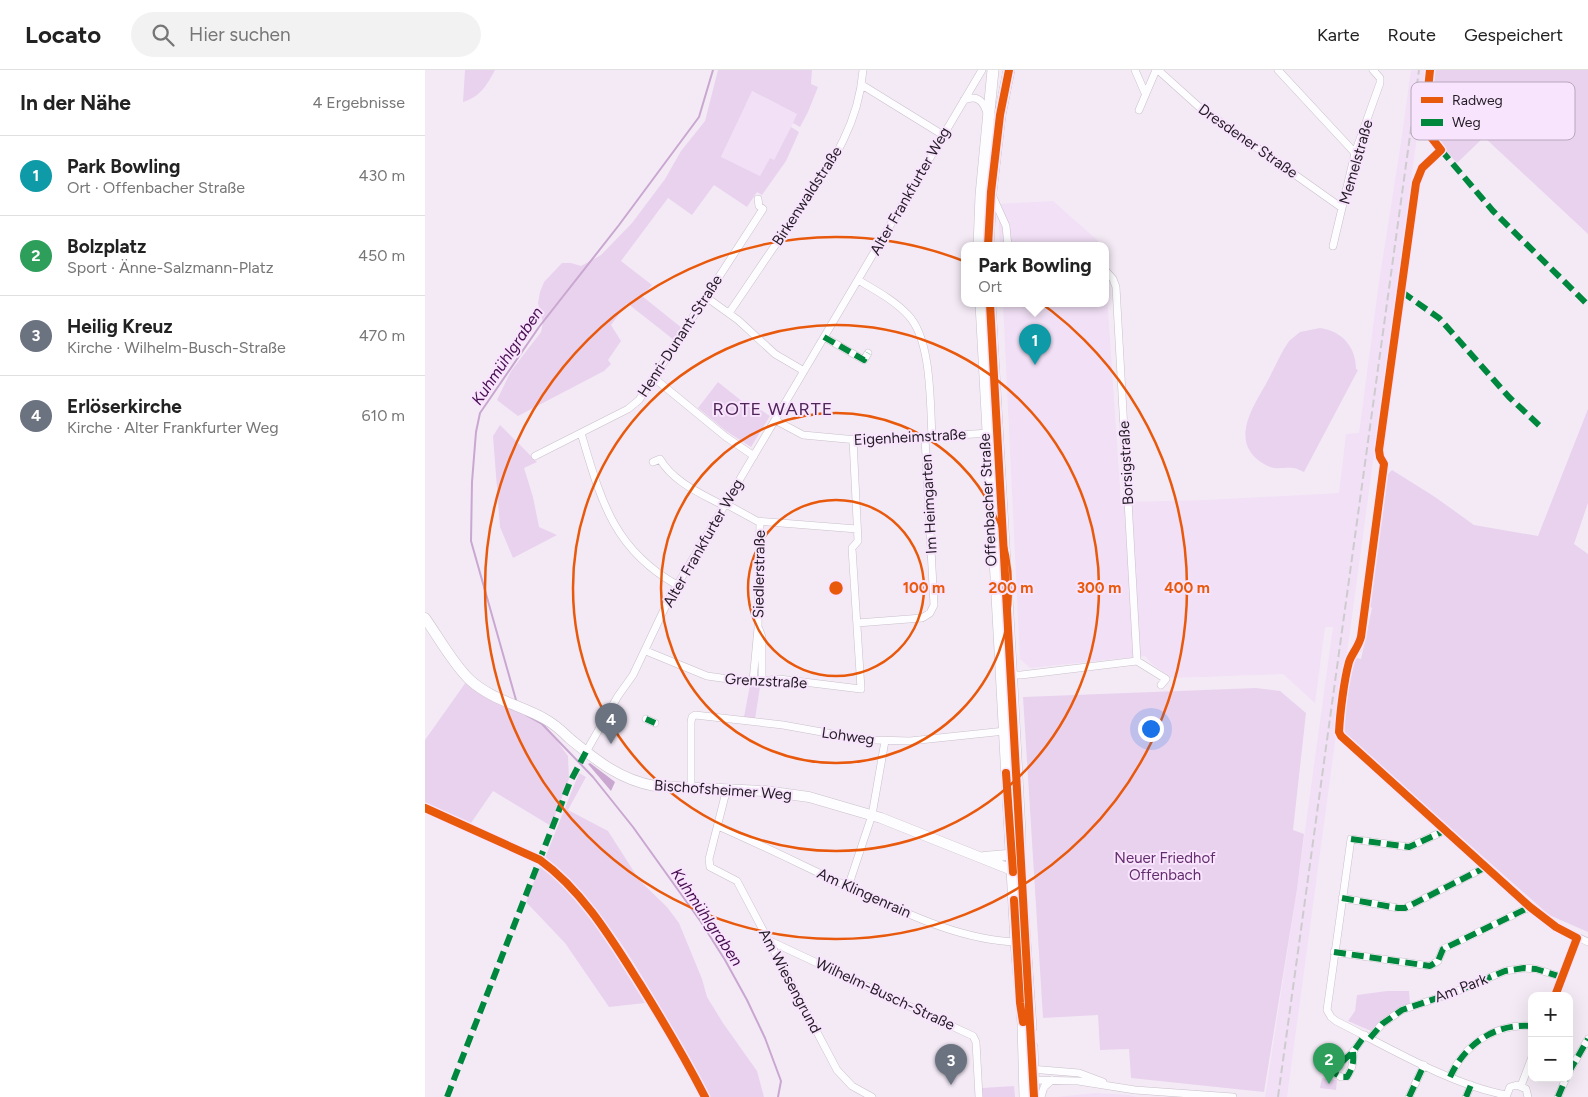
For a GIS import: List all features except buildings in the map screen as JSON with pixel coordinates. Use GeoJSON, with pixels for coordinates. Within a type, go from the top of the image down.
{"type":"FeatureCollection","features":[{"type":"Feature","properties":{"kind":"main road"},"geometry":{"type":"LineString","coordinates":[[979,242],[981,195],[993,70]]}},
{"type":"Feature","properties":{"kind":"main road"},"geometry":{"type":"LineString","coordinates":[[988,242],[991,192],[1000,115],[1009,70]]}},
{"type":"Feature","properties":{"kind":"main road","name":"Offenbacher Straße"},"geometry":{"type":"LineString","coordinates":[[981,307],[1007,675]]}},
{"type":"Feature","properties":{"kind":"main road","name":"Offenbacher Straße"},"geometry":{"type":"LineString","coordinates":[[990,307],[1008,695]]}},
{"type":"Feature","properties":{"kind":"main road"},"geometry":{"type":"LineString","coordinates":[[1008,695],[1005,731],[1016,855],[1016,942],[1023,1023],[1029,1074],[1034,1097]]}},
{"type":"Feature","properties":{"kind":"main road"},"geometry":{"type":"LineString","coordinates":[[1008,695],[1020,841],[1016,855]]}},
{"type":"Feature","properties":{"kind":"main road"},"geometry":{"type":"LineString","coordinates":[[1016,870],[1029,1074],[1025,1097]]}},
{"type":"Feature","properties":{"kind":"street","name":"Birkenwaldstraße"},"geometry":{"type":"LineString","coordinates":[[729,313],[823,176],[842,144],[854,118],[862,85],[863,70]]}},
{"type":"Feature","properties":{"kind":"street","name":"Alter Frankfurter Weg"},"geometry":{"type":"LineString","coordinates":[[586,752],[618,696],[632,678],[677,585],[982,70]]}},
{"type":"Feature","properties":{"kind":"street"},"geometry":{"type":"LineString","coordinates":[[1135,70],[1145,93]]}},
{"type":"Feature","properties":{"kind":"street"},"geometry":{"type":"LineString","coordinates":[[1139,110],[1145,93],[1157,70]]}},
{"type":"Feature","properties":{"kind":"street","name":"Dresdener Straße"},"geometry":{"type":"LineString","coordinates":[[1157,70],[1198,106],[1269,154],[1342,208]]}},
{"type":"Feature","properties":{"kind":"street"},"geometry":{"type":"LineString","coordinates":[[1278,70],[1355,153]]}},
{"type":"Feature","properties":{"kind":"street","name":"Memelstraße"},"geometry":{"type":"LineString","coordinates":[[1333,246],[1355,153],[1381,83],[1373,70]]}},
{"type":"Feature","properties":{"kind":"street"},"geometry":{"type":"LineString","coordinates":[[862,85],[943,135]]}},
{"type":"Feature","properties":{"kind":"street"},"geometry":{"type":"LineString","coordinates":[[964,100],[974,98],[981,100],[989,120]]}},
{"type":"Feature","properties":{"kind":"street"},"geometry":{"type":"LineString","coordinates":[[991,192],[1006,226],[1008,242]]}},
{"type":"Feature","properties":{"kind":"street","name":"Henri-Dunant-Straße"},"geometry":{"type":"LineString","coordinates":[[535,456],[635,404],[641,398],[763,208],[759,206],[758,199]]}},
{"type":"Feature","properties":{"kind":"street","name":"Borsigstraße"},"geometry":{"type":"LineString","coordinates":[[1109,274],[1116,287],[1137,660]]}},
{"type":"Feature","properties":{"kind":"street","name":"Im Heimgarten"},"geometry":{"type":"LineString","coordinates":[[857,623],[922,618],[928,615],[935,602],[927,361],[919,330],[912,319],[903,310],[858,280]]}},
{"type":"Feature","properties":{"kind":"street"},"geometry":{"type":"LineString","coordinates":[[706,297],[729,313],[771,350],[804,371]]}},
{"type":"Feature","properties":{"kind":"street"},"geometry":{"type":"LineString","coordinates":[[824,337],[864,360],[868,353]]}},
{"type":"Feature","properties":{"kind":"street"},"geometry":{"type":"LineString","coordinates":[[655,378],[726,437],[754,456]]}},
{"type":"Feature","properties":{"kind":"street","name":"Eigenheimstraße"},"geometry":{"type":"LineString","coordinates":[[775,420],[803,435],[868,441],[989,433]]}},
{"type":"Feature","properties":{"kind":"street"},"geometry":{"type":"LineString","coordinates":[[581,433],[601,496],[617,529],[642,561],[655,572],[677,585]]}},
{"type":"Feature","properties":{"kind":"street"},"geometry":{"type":"LineString","coordinates":[[853,440],[857,541],[852,548],[857,623]]}},
{"type":"Feature","properties":{"kind":"street"},"geometry":{"type":"LineString","coordinates":[[653,462],[660,460],[678,478],[753,520],[857,529]]}},
{"type":"Feature","properties":{"kind":"street","name":"Siedlerstraße"},"geometry":{"type":"LineString","coordinates":[[753,681],[758,628],[760,521]]}},
{"type":"Feature","properties":{"kind":"street","name":"Bischofsheimer Weg"},"geometry":{"type":"LineString","coordinates":[[425,618],[461,670],[476,685],[496,698],[548,721],[613,772],[655,786],[727,788],[809,797],[872,815],[1016,870]]}},
{"type":"Feature","properties":{"kind":"street","name":"Grenzstraße"},"geometry":{"type":"LineString","coordinates":[[646,651],[707,676],[753,681],[779,679],[861,688],[857,623]]}},
{"type":"Feature","properties":{"kind":"street","name":"Siedlerstraße"},"geometry":{"type":"LineString","coordinates":[[758,628],[762,636],[762,680]]}},
{"type":"Feature","properties":{"kind":"street"},"geometry":{"type":"LineString","coordinates":[[1339,732],[1348,668],[1351,657],[1357,648]]}},
{"type":"Feature","properties":{"kind":"street"},"geometry":{"type":"LineString","coordinates":[[1007,675],[1137,660],[1166,679],[1161,684]]}},
{"type":"Feature","properties":{"kind":"street","name":"Lohweg"},"geometry":{"type":"LineString","coordinates":[[691,787],[692,717],[697,716],[783,725],[855,738],[885,740],[910,741],[1005,731]]}},
{"type":"Feature","properties":{"kind":"street"},"geometry":{"type":"LineString","coordinates":[[646,719],[655,724]]}},
{"type":"Feature","properties":{"kind":"street"},"geometry":{"type":"LineString","coordinates":[[849,887],[872,815],[885,740]]}},
{"type":"Feature","properties":{"kind":"street"},"geometry":{"type":"LineString","coordinates":[[718,826],[727,788]]}},
{"type":"Feature","properties":{"kind":"street","name":"Am Wiesengrund"},"geometry":{"type":"LineString","coordinates":[[718,826],[709,865],[737,881],[837,1070],[852,1086],[872,1097]]}},
{"type":"Feature","properties":{"kind":"street","name":"Am Klingenrain"},"geometry":{"type":"LineString","coordinates":[[718,826],[906,913],[978,938],[1016,942]]}},
{"type":"Feature","properties":{"kind":"street"},"geometry":{"type":"LineString","coordinates":[[1342,898],[1405,908],[1486,867],[1445,831],[1409,848],[1351,839],[1342,898],[1327,1005],[1329,1014],[1336,1020],[1450,1077],[1506,1096],[1510,1088],[1517,1085],[1521,1086],[1527,1091],[1528,1097]]}},
{"type":"Feature","properties":{"kind":"street","name":"Bischofsheimer Weg"},"geometry":{"type":"LineString","coordinates":[[983,857],[1016,855]]}},
{"type":"Feature","properties":{"kind":"street"},"geometry":{"type":"LineString","coordinates":[[1335,952],[1430,966],[1438,960],[1443,949],[1530,907],[1556,927],[1588,942]]}},
{"type":"Feature","properties":{"kind":"street"},"geometry":{"type":"LineString","coordinates":[[1556,992],[1577,938]]}},
{"type":"Feature","properties":{"kind":"street","name":"Wilhelm-Busch-Straße"},"geometry":{"type":"LineString","coordinates":[[768,939],[973,1036],[976,1042],[979,1097]]}},
{"type":"Feature","properties":{"kind":"street","name":"Am Park"},"geometry":{"type":"LineString","coordinates":[[1353,1052],[1382,1024],[1402,1010],[1455,992],[1505,971],[1536,968],[1562,977]]}},
{"type":"Feature","properties":{"kind":"street"},"geometry":{"type":"LineString","coordinates":[[1450,1077],[1463,1055],[1480,1039],[1493,1032],[1528,1026]]}},
{"type":"Feature","properties":{"kind":"street"},"geometry":{"type":"LineString","coordinates":[[1573,1066],[1587,1043]]}},
{"type":"Feature","properties":{"kind":"street"},"geometry":{"type":"LineString","coordinates":[[1409,1097],[1424,1065]]}},
{"type":"Feature","properties":{"kind":"street"},"geometry":{"type":"LineString","coordinates":[[1521,1086],[1528,1067]]}},
{"type":"Feature","properties":{"kind":"street"},"geometry":{"type":"LineString","coordinates":[[1029,1074],[1079,1073],[1110,1085]]}},
{"type":"Feature","properties":{"kind":"street"},"geometry":{"type":"LineString","coordinates":[[1029,1074],[1052,1080],[1110,1085],[1135,1090],[1233,1097]]}},
{"type":"Feature","properties":{"kind":"street"},"geometry":{"type":"LineString","coordinates":[[1041,1097],[1044,1087],[1052,1080]]}},
{"type":"Feature","properties":{"kind":"street"},"geometry":{"type":"LineString","coordinates":[[1558,1097],[1564,1082]]}},
{"type":"Feature","properties":{"kind":"street"},"geometry":{"type":"LineString","coordinates":[[1466,1097],[1471,1085]]}},
{"type":"Feature","properties":{"kind":"shaded area"},"geometry":{"type":"Polygon","coordinates":[[[1411,70],[1426,70],[1424,82],[1411,82],[1411,140],[1417,140],[1287,1097],[1265,1097],[1297,889],[1333,627],[1325,627],[1315,703],[1283,674],[1172,678],[1152,664],[1145,656],[1030,668],[1020,659],[1003,307],[1108,307],[1121,502],[1207,500],[1339,493],[1346,434],[1359,433],[1379,282],[1411,70]]]}},
{"type":"Feature","properties":{"kind":"shaded area"},"geometry":{"type":"Polygon","coordinates":[[[751,91],[798,114],[774,160],[770,159],[760,176],[721,158],[751,91]]]}},
{"type":"Feature","properties":{"kind":"shaded area"},"geometry":{"type":"Polygon","coordinates":[[[1053,201],[1099,242],[1000,242],[998,204],[1053,201]]]}},
{"type":"Feature","properties":{"kind":"shaded area"},"geometry":{"type":"Polygon","coordinates":[[[590,763],[615,782],[611,791],[588,764],[590,763]]]}},
{"type":"Feature","properties":{"kind":"shaded area"},"geometry":{"type":"Polygon","coordinates":[[[1096,1093],[1129,1095],[1137,1097],[1056,1097],[1096,1093]]]}},
{"type":"Feature","properties":{"kind":"green space"},"geometry":{"type":"Polygon","coordinates":[[[465,70],[495,70],[478,94],[463,102],[465,70]]]}},
{"type":"Feature","properties":{"kind":"green space"},"geometry":{"type":"Polygon","coordinates":[[[718,70],[812,70],[811,84],[818,87],[800,127],[793,123],[797,114],[752,91],[721,157],[760,176],[770,158],[774,160],[791,127],[799,132],[786,161],[762,195],[757,192],[747,207],[714,185],[692,215],[668,198],[621,261],[652,285],[642,296],[682,328],[674,340],[627,303],[611,325],[621,341],[608,360],[611,364],[604,371],[518,416],[497,400],[511,371],[541,332],[543,323],[538,303],[544,282],[562,263],[581,266],[601,255],[632,223],[665,179],[681,151],[705,121],[718,70]]]}},
{"type":"Feature","properties":{"kind":"green space"},"geometry":{"type":"Polygon","coordinates":[[[1434,70],[1588,70],[1588,234],[1487,140],[1575,140],[1575,82],[1433,82],[1434,70]]]}},
{"type":"Feature","properties":{"kind":"green space"},"geometry":{"type":"Polygon","coordinates":[[[1436,140],[1481,140],[1457,163],[1436,140]]]}},
{"type":"Feature","properties":{"kind":"green space"},"geometry":{"type":"Polygon","coordinates":[[[1320,328],[1341,336],[1346,341],[1358,370],[1304,472],[1294,468],[1271,467],[1253,455],[1247,446],[1245,435],[1250,413],[1289,341],[1300,332],[1320,328]]]}},
{"type":"Feature","properties":{"kind":"green space"},"geometry":{"type":"Polygon","coordinates":[[[718,382],[753,410],[755,406],[770,416],[751,447],[726,431],[698,408],[718,382]]]}},
{"type":"Feature","properties":{"kind":"green space"},"geometry":{"type":"Polygon","coordinates":[[[1588,409],[1588,503],[1574,544],[1588,554],[1588,932],[1549,915],[1340,730],[1351,661],[1357,658],[1361,659],[1372,608],[1367,605],[1385,477],[1392,470],[1435,497],[1474,525],[1538,536],[1588,409]]]}},
{"type":"Feature","properties":{"kind":"green space"},"geometry":{"type":"Polygon","coordinates":[[[500,425],[537,462],[524,468],[533,497],[539,527],[557,535],[513,558],[500,527],[493,436],[500,425]]]}},
{"type":"Feature","properties":{"kind":"green space"},"geometry":{"type":"Polygon","coordinates":[[[466,682],[541,719],[568,756],[569,779],[551,826],[493,791],[469,826],[425,806],[425,740],[466,682]]]}},
{"type":"Feature","properties":{"kind":"green space"},"geometry":{"type":"Polygon","coordinates":[[[750,685],[760,687],[755,719],[744,717],[750,685]]]}},
{"type":"Feature","properties":{"kind":"green space","name":"Neuer Friedhof Offenbach"},"geometry":{"type":"Polygon","coordinates":[[[1256,688],[1280,691],[1306,713],[1293,830],[1304,834],[1297,889],[1264,1092],[1131,1078],[1129,1049],[1100,1050],[1098,1015],[1043,1018],[1023,697],[1256,688]]]}},
{"type":"Feature","properties":{"kind":"green space"},"geometry":{"type":"Polygon","coordinates":[[[579,773],[586,777],[568,810],[608,831],[640,881],[667,907],[679,923],[702,979],[707,997],[757,1071],[764,1097],[708,1097],[638,969],[618,939],[596,909],[572,882],[545,858],[579,773]]]}},
{"type":"Feature","properties":{"kind":"green space"},"geometry":{"type":"Polygon","coordinates":[[[541,864],[575,895],[598,927],[645,1003],[609,1007],[565,943],[526,902],[541,864]]]}},
{"type":"Feature","properties":{"kind":"green space"},"geometry":{"type":"Polygon","coordinates":[[[1387,991],[1409,991],[1410,1004],[1392,1013],[1371,1031],[1348,1021],[1355,1011],[1357,995],[1387,991]]]}},
{"type":"Feature","properties":{"kind":"green space"},"geometry":{"type":"Polygon","coordinates":[[[1322,1078],[1337,1080],[1336,1090],[1320,1088],[1322,1078]]]}},
{"type":"Feature","properties":{"kind":"green space"},"geometry":{"type":"Polygon","coordinates":[[[1014,1086],[1015,1097],[982,1097],[982,1088],[1014,1086]]]}},
{"type":"Feature","properties":{"kind":"waterway","name":"Kuhmühlgraben"},"geometry":{"type":"LineString","coordinates":[[516,700],[471,541],[472,482],[476,432],[480,413],[539,327],[619,225],[699,117],[713,70]]}},
{"type":"Feature","properties":{"kind":"waterway","name":"Kuhmühlgraben"},"geometry":{"type":"LineString","coordinates":[[526,715],[542,724],[593,777],[633,827],[701,922],[725,960],[765,1038],[781,1081],[778,1097]]}},
{"type":"Feature","properties":{"kind":"railway"},"geometry":{"type":"LineString","coordinates":[[1417,82],[1419,70]]}},
{"type":"Feature","properties":{"kind":"railway"},"geometry":{"type":"LineString","coordinates":[[1278,1097],[1411,128]]}},
{"type":"Feature","properties":{"kind":"marked path"},"geometry":{"type":"LineString","coordinates":[[1441,150],[1493,211],[1588,305]]}},
{"type":"Feature","properties":{"kind":"marked path"},"geometry":{"type":"LineString","coordinates":[[1402,292],[1439,318],[1509,397],[1542,428]]}},
{"type":"Feature","properties":{"kind":"marked path"},"geometry":{"type":"LineString","coordinates":[[824,337],[864,360],[868,353]]}},
{"type":"Feature","properties":{"kind":"marked path"},"geometry":{"type":"LineString","coordinates":[[646,719],[655,723]]}},
{"type":"Feature","properties":{"kind":"marked path"},"geometry":{"type":"LineString","coordinates":[[447,1097],[570,782],[586,752]]}},
{"type":"Feature","properties":{"kind":"marked path"},"geometry":{"type":"LineString","coordinates":[[1351,839],[1409,847],[1444,831]]}},
{"type":"Feature","properties":{"kind":"marked path"},"geometry":{"type":"LineString","coordinates":[[1342,898],[1405,908],[1486,867]]}},
{"type":"Feature","properties":{"kind":"marked path"},"geometry":{"type":"LineString","coordinates":[[1334,952],[1430,966],[1438,961],[1443,949],[1530,907]]}},
{"type":"Feature","properties":{"kind":"marked path"},"geometry":{"type":"LineString","coordinates":[[1370,1038],[1382,1024],[1402,1010],[1455,992],[1505,971],[1524,968],[1536,969],[1562,977]]}},
{"type":"Feature","properties":{"kind":"marked path"},"geometry":{"type":"LineString","coordinates":[[1450,1077],[1464,1055],[1483,1038],[1506,1028],[1528,1026]]}},
{"type":"Feature","properties":{"kind":"marked path"},"geometry":{"type":"LineString","coordinates":[[1353,1052],[1353,1064],[1347,1077],[1341,1077],[1336,1074],[1335,1068],[1353,1052],[1365,1035]]}},
{"type":"Feature","properties":{"kind":"marked path"},"geometry":{"type":"LineString","coordinates":[[1573,1065],[1588,1039]]}},
{"type":"Feature","properties":{"kind":"marked path"},"geometry":{"type":"LineString","coordinates":[[1409,1097],[1424,1065]]}},
{"type":"Feature","properties":{"kind":"marked path"},"geometry":{"type":"LineString","coordinates":[[1558,1097],[1564,1082]]}},
{"type":"Feature","properties":{"kind":"marked path"},"geometry":{"type":"LineString","coordinates":[[1466,1097],[1471,1085]]}},
{"type":"Feature","properties":{"kind":"cycle path"},"geometry":{"type":"LineString","coordinates":[[988,242],[991,192],[1000,115],[1009,70]]}},
{"type":"Feature","properties":{"kind":"cycle path"},"geometry":{"type":"LineString","coordinates":[[1429,82],[1430,70]]}},
{"type":"Feature","properties":{"kind":"cycle path"},"geometry":{"type":"LineString","coordinates":[[1433,140],[1441,150],[1422,168],[1416,183],[1379,450],[1384,464],[1361,637],[1347,669],[1339,732],[1341,736],[1530,907],[1556,927],[1577,938],[1557,992]]}},
{"type":"Feature","properties":{"kind":"cycle path"},"geometry":{"type":"LineString","coordinates":[[990,307],[1034,1097]]}},
{"type":"Feature","properties":{"kind":"cycle path"},"geometry":{"type":"LineString","coordinates":[[1006,773],[1013,872]]}},
{"type":"Feature","properties":{"kind":"cycle path"},"geometry":{"type":"LineString","coordinates":[[425,808],[540,860],[570,886],[596,917],[619,950],[690,1068],[705,1097]]}},
{"type":"Feature","properties":{"kind":"cycle path"},"geometry":{"type":"LineString","coordinates":[[1014,900],[1020,1003],[1023,1022]]}},
{"type":"Feature","properties":{"kind":"place","name":"Park Bowling"},"geometry":{"type":"Point","coordinates":[1035,365]}},
{"type":"Feature","properties":{"kind":"place","name":"Erlöserkirche"},"geometry":{"type":"Point","coordinates":[611,744]}},
{"type":"Feature","properties":{"kind":"place","name":"Bolzplatz"},"geometry":{"type":"Point","coordinates":[1329,1084]}},
{"type":"Feature","properties":{"kind":"place","name":"Heilig Kreuz"},"geometry":{"type":"Point","coordinates":[951,1085]}},
{"type":"Feature","properties":{"kind":"district","name":"ROTE WARTE"},"geometry":{"type":"Point","coordinates":[773,409]}}]}
